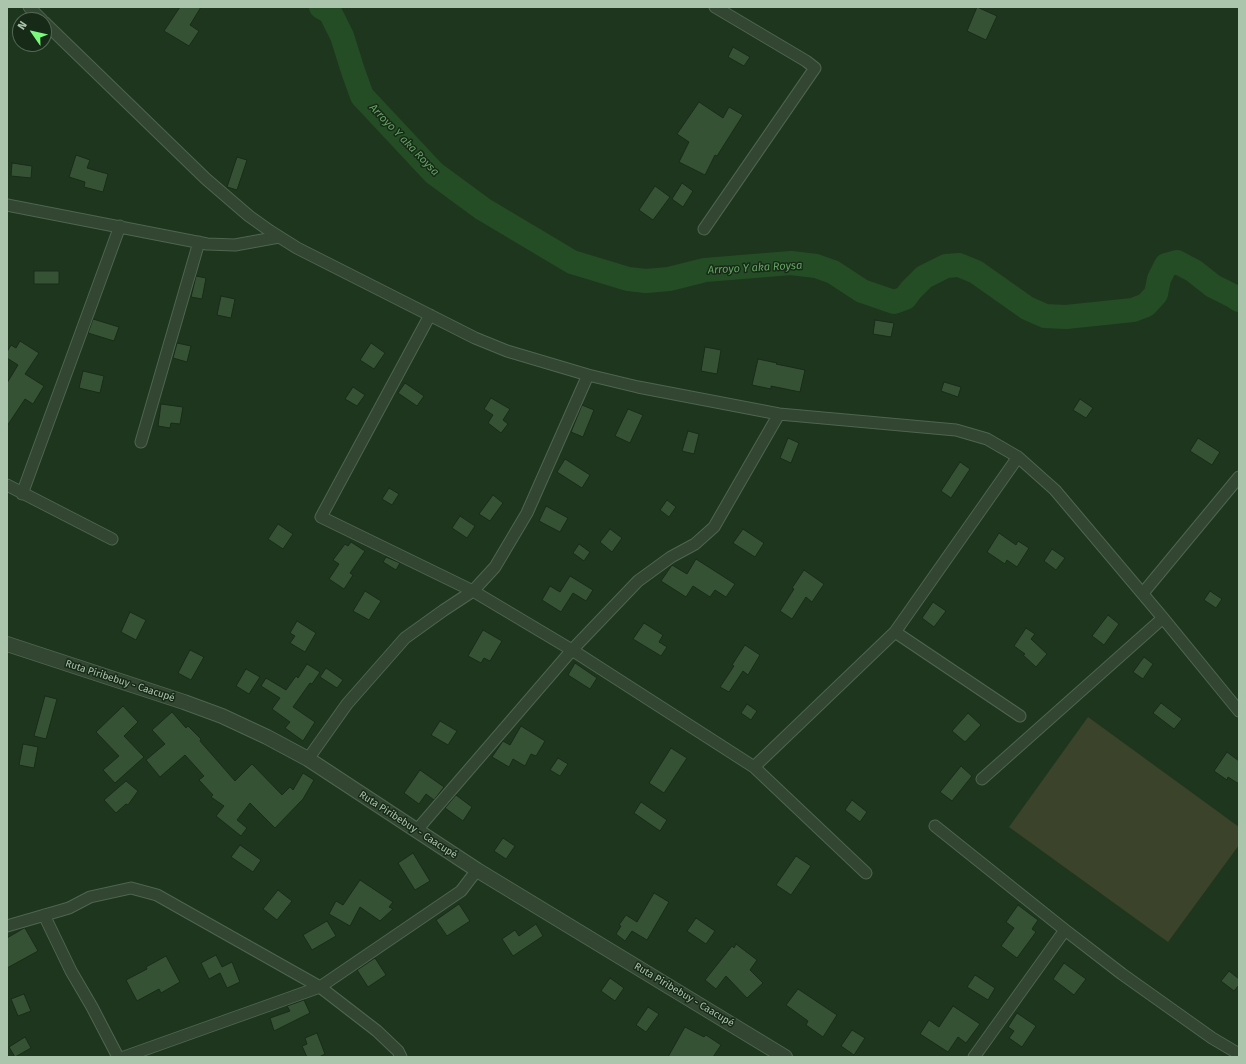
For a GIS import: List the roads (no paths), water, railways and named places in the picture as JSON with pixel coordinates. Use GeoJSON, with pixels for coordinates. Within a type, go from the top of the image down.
{"type":"FeatureCollection","features":[{"type":"Feature","properties":{"kind":"street"},"geometry":{"type":"LineString","coordinates":[[704,229],[815,68],[806,61],[714,7]]}},
{"type":"Feature","properties":{"kind":"street"},"geometry":{"type":"LineString","coordinates":[[52,30],[206,179],[249,216],[296,248],[475,338],[506,351],[588,375],[638,387],[779,414],[956,430],[987,439],[1018,457],[1055,490],[1164,618],[1239,711]]}},
{"type":"Feature","properties":{"kind":"street"},"geometry":{"type":"LineString","coordinates":[[7,205],[199,242],[235,245],[279,237]]}},
{"type":"Feature","properties":{"kind":"street"},"geometry":{"type":"LineString","coordinates":[[22,494],[120,226]]}},
{"type":"Feature","properties":{"kind":"street"},"geometry":{"type":"LineString","coordinates":[[140,442],[199,242]]}},
{"type":"Feature","properties":{"kind":"street"},"geometry":{"type":"LineString","coordinates":[[430,315],[321,517],[473,591],[572,650],[754,767],[866,873]]}},
{"type":"Feature","properties":{"kind":"street"},"geometry":{"type":"LineString","coordinates":[[308,759],[347,704],[405,638],[473,591],[495,567],[527,513],[588,375]]}},
{"type":"Feature","properties":{"kind":"street"},"geometry":{"type":"LineString","coordinates":[[416,831],[572,650],[638,581],[671,557],[695,544],[714,527],[779,414]]}},
{"type":"Feature","properties":{"kind":"street"},"geometry":{"type":"LineString","coordinates":[[754,767],[895,632],[1018,457]]}},
{"type":"Feature","properties":{"kind":"street"},"geometry":{"type":"LineString","coordinates":[[1143,593],[1239,477]]}},
{"type":"Feature","properties":{"kind":"street"},"geometry":{"type":"LineString","coordinates":[[7,485],[112,539]]}},
{"type":"Feature","properties":{"kind":"street"},"geometry":{"type":"LineString","coordinates":[[982,779],[1164,618]]}},
{"type":"Feature","properties":{"kind":"street"},"geometry":{"type":"LineString","coordinates":[[895,632],[1020,716]]}},
{"type":"Feature","properties":{"kind":"street","name":"Ruta Piribebuy - Caacupé"},"geometry":{"type":"LineString","coordinates":[[7,644],[148,689],[222,716],[267,737],[308,759],[477,870],[785,1057]]}},
{"type":"Feature","properties":{"kind":"street"},"geometry":{"type":"LineString","coordinates":[[935,826],[1129,979],[1212,1038],[1239,1054]]}},
{"type":"Feature","properties":{"kind":"street"},"geometry":{"type":"LineString","coordinates":[[124,1057],[320,987],[461,891],[477,870]]}},
{"type":"Feature","properties":{"kind":"street"},"geometry":{"type":"LineString","coordinates":[[7,926],[69,908],[90,897],[131,888],[157,895],[320,987],[376,1031],[398,1051],[401,1057]]}},
{"type":"Feature","properties":{"kind":"street"},"geometry":{"type":"LineString","coordinates":[[44,915],[71,971],[118,1057]]}},
{"type":"Feature","properties":{"kind":"street"},"geometry":{"type":"LineString","coordinates":[[974,1057],[1065,930]]}},
{"type":"Feature","properties":{"kind":"waterway","name":"Arroyo Y aka Roysa"},"geometry":{"type":"LineString","coordinates":[[321,7],[330,12],[342,36],[362,96],[434,173],[483,209],[572,262],[628,279],[646,281],[669,279],[705,270],[791,263],[816,266],[833,272],[862,291],[894,302],[905,298],[924,277],[946,266],[959,265],[976,272],[1027,308],[1045,316],[1066,317],[1133,310],[1146,305],[1156,294],[1159,279],[1166,265],[1177,262],[1194,271],[1213,286],[1239,300]]}}]}
